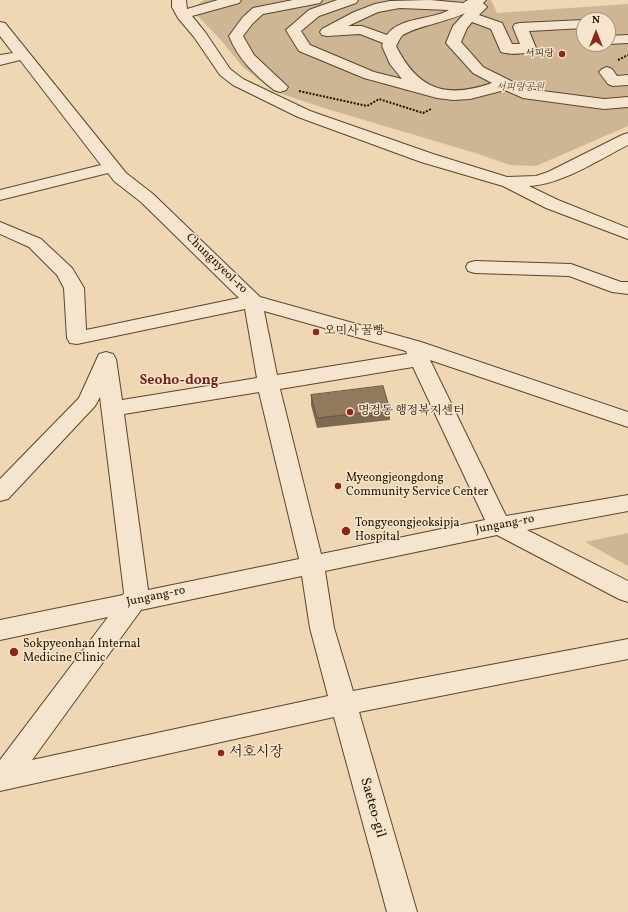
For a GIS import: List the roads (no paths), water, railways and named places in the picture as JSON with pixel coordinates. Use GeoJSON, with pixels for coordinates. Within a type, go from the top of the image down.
{"type":"FeatureCollection","features":[{"type":"Feature","properties":{"kind":"street"},"geometry":{"type":"LineString","coordinates":[[234,0],[181,7],[217,62],[238,82],[304,114],[427,158],[507,182],[552,204],[628,234]]}},
{"type":"Feature","properties":{"kind":"street"},"geometry":{"type":"LineString","coordinates":[[280,87],[267,77],[250,60],[241,49],[236,36],[248,20],[258,11],[315,0]]}},
{"type":"Feature","properties":{"kind":"street"},"geometry":{"type":"LineString","coordinates":[[351,0],[314,13],[293,30],[304,48],[369,75],[447,96],[486,92],[506,84]]}},
{"type":"Feature","properties":{"kind":"street"},"geometry":{"type":"LineString","coordinates":[[429,92],[409,79],[394,61],[389,46],[391,41],[395,34],[411,25],[480,8],[479,0]]}},
{"type":"Feature","properties":{"kind":"street"},"geometry":{"type":"LineString","coordinates":[[326,32],[348,19],[382,7],[415,4],[468,12],[497,26],[506,49],[529,48],[520,27],[576,24]]}},
{"type":"Feature","properties":{"kind":"street"},"geometry":{"type":"LineString","coordinates":[[468,12],[453,43],[478,70],[523,93],[604,104],[628,102]]}},
{"type":"Feature","properties":{"kind":"street","name":"Chungnyeol-ro"},"geometry":{"type":"LineString","coordinates":[[0,26],[120,177],[147,198],[253,301],[268,384],[312,565]]}},
{"type":"Feature","properties":{"kind":"street"},"geometry":{"type":"LineString","coordinates":[[296,35],[362,30],[391,41]]}},
{"type":"Feature","properties":{"kind":"street"},"geometry":{"type":"LineString","coordinates":[[616,40],[628,39]]}},
{"type":"Feature","properties":{"kind":"street"},"geometry":{"type":"LineString","coordinates":[[0,60],[24,55]]}},
{"type":"Feature","properties":{"kind":"street"},"geometry":{"type":"LineString","coordinates":[[607,72],[613,81],[628,80]]}},
{"type":"Feature","properties":{"kind":"street"},"geometry":{"type":"LineString","coordinates":[[507,182],[537,181],[554,176],[628,138]]}},
{"type":"Feature","properties":{"kind":"street"},"geometry":{"type":"LineString","coordinates":[[0,195],[112,167]]}},
{"type":"Feature","properties":{"kind":"street"},"geometry":{"type":"LineString","coordinates":[[0,227],[35,243],[65,272],[74,288],[77,338],[104,334],[253,301],[628,420]]}},
{"type":"Feature","properties":{"kind":"street"},"geometry":{"type":"LineString","coordinates":[[475,267],[571,270],[619,288],[628,288]]}},
{"type":"Feature","properties":{"kind":"street"},"geometry":{"type":"LineString","coordinates":[[1,779],[133,602],[136,593],[112,409],[104,334]]}},
{"type":"Feature","properties":{"kind":"street"},"geometry":{"type":"LineString","coordinates":[[112,409],[268,384],[417,353]]}},
{"type":"Feature","properties":{"kind":"street"},"geometry":{"type":"LineString","coordinates":[[417,353],[499,526],[628,592]]}},
{"type":"Feature","properties":{"kind":"street"},"geometry":{"type":"LineString","coordinates":[[0,493],[88,401],[106,359]]}},
{"type":"Feature","properties":{"kind":"street","name":"Jungang-ro"},"geometry":{"type":"LineString","coordinates":[[0,630],[499,526],[628,503]]}},
{"type":"Feature","properties":{"kind":"street"},"geometry":{"type":"LineString","coordinates":[[312,565],[322,628],[342,704]]}},
{"type":"Feature","properties":{"kind":"street"},"geometry":{"type":"LineString","coordinates":[[1,779],[342,704],[628,649]]}},
{"type":"Feature","properties":{"kind":"street","name":"Saeteo-gil"},"geometry":{"type":"LineString","coordinates":[[342,704],[402,912]]}},
{"type":"Feature","properties":{"kind":"place","name":"서피랑"},"geometry":{"type":"Point","coordinates":[562,54]}},
{"type":"Feature","properties":{"kind":"place","name":"오미사 꿀빵"},"geometry":{"type":"Point","coordinates":[316,332]}},
{"type":"Feature","properties":{"kind":"place","name":"명정동 행정복지센터"},"geometry":{"type":"Point","coordinates":[350,412]}},
{"type":"Feature","properties":{"kind":"place","name":"Myeongjeongdong Community Service Center"},"geometry":{"type":"Point","coordinates":[338,486]}},
{"type":"Feature","properties":{"kind":"place","name":"Tongyeongjeoksipja Hospital"},"geometry":{"type":"Point","coordinates":[346,531]}},
{"type":"Feature","properties":{"kind":"place","name":"Sokpyeonhan Internal Medicine Clinic"},"geometry":{"type":"Point","coordinates":[14,652]}},
{"type":"Feature","properties":{"kind":"place","name":"서호시장"},"geometry":{"type":"Point","coordinates":[221,753]}},
{"type":"Feature","properties":{"kind":"district","name":"Seoho-dong"},"geometry":{"type":"Point","coordinates":[179,381]}},
{"type":"Feature","properties":{"kind":"park label","name":"서피랑공원"},"geometry":{"type":"Point","coordinates":[520,88]}}]}
